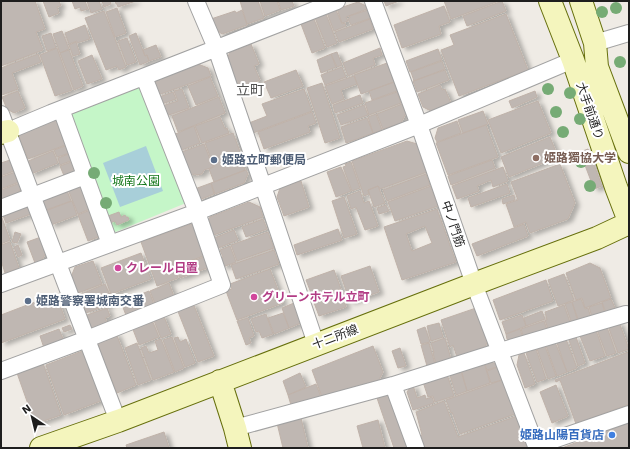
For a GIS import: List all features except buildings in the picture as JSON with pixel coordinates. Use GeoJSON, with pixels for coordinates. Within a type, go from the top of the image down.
{"type":"FeatureCollection","features":[{"type":"Feature","properties":{"kind":"street"},"geometry":{"type":"LineString","coordinates":[[196,1],[216,48],[316,344]]}},
{"type":"Feature","properties":{"kind":"street"},"geometry":{"type":"LineString","coordinates":[[118,421],[32,196],[3,126],[61,109],[337,1]]}},
{"type":"Feature","properties":{"kind":"street","name":"中ノ門筋"},"geometry":{"type":"LineString","coordinates":[[373,1],[419,125],[474,284],[536,447]]}},
{"type":"Feature","properties":{"kind":"street","name":"大手前通り"},"geometry":{"type":"LineString","coordinates":[[550,1],[573,60],[629,222]]}},
{"type":"Feature","properties":{"kind":"street","name":"大手前通り"},"geometry":{"type":"LineString","coordinates":[[581,1],[595,43],[597,67],[629,152]]}},
{"type":"Feature","properties":{"kind":"street"},"geometry":{"type":"LineString","coordinates":[[595,43],[629,33]]}},
{"type":"Feature","properties":{"kind":"street"},"geometry":{"type":"LineString","coordinates":[[1,284],[197,212],[419,125],[573,60]]}},
{"type":"Feature","properties":{"kind":"street"},"geometry":{"type":"LineString","coordinates":[[1,371],[87,339],[222,285],[197,212],[144,77]]}},
{"type":"Feature","properties":{"kind":"street"},"geometry":{"type":"LineString","coordinates":[[61,109],[110,244]]}},
{"type":"Feature","properties":{"kind":"street"},"geometry":{"type":"LineString","coordinates":[[1,208],[85,176]]}},
{"type":"Feature","properties":{"kind":"street","name":"十二所線"},"geometry":{"type":"LineString","coordinates":[[41,448],[118,421],[316,344],[597,238],[629,222]]}},
{"type":"Feature","properties":{"kind":"street"},"geometry":{"type":"LineString","coordinates":[[220,381],[237,438],[393,385],[500,351],[626,314]]}},
{"type":"Feature","properties":{"kind":"street"},"geometry":{"type":"LineString","coordinates":[[393,385],[416,448]]}},
{"type":"Feature","properties":{"kind":"street"},"geometry":{"type":"LineString","coordinates":[[536,447],[629,414]]}},
{"type":"Feature","properties":{"kind":"green space","name":"城南公園"},"geometry":{"type":"Polygon","coordinates":[[[140,87],[186,203],[113,233],[70,113],[140,87]]]}},
{"type":"Feature","properties":{"kind":"water"},"geometry":{"type":"Polygon","coordinates":[[[146,146],[163,191],[120,207],[103,163],[146,146]]]}},
{"type":"Feature","properties":{"kind":"place","name":"姫路獨協大学"},"geometry":{"type":"Point","coordinates":[536,158]}},
{"type":"Feature","properties":{"kind":"place","name":"姫路立町郵便局"},"geometry":{"type":"Point","coordinates":[214,160]}},
{"type":"Feature","properties":{"kind":"place","name":"クレール日置"},"geometry":{"type":"Point","coordinates":[118,268]}},
{"type":"Feature","properties":{"kind":"place","name":"グリーンホテル立町"},"geometry":{"type":"Point","coordinates":[254,297]}},
{"type":"Feature","properties":{"kind":"place","name":"姫路警察署城南交番"},"geometry":{"type":"Point","coordinates":[28,301]}},
{"type":"Feature","properties":{"kind":"place","name":"姫路山陽百貨店"},"geometry":{"type":"Point","coordinates":[612,435]}},
{"type":"Feature","properties":{"kind":"district","name":"立町"},"geometry":{"type":"Point","coordinates":[250,90]}}]}
